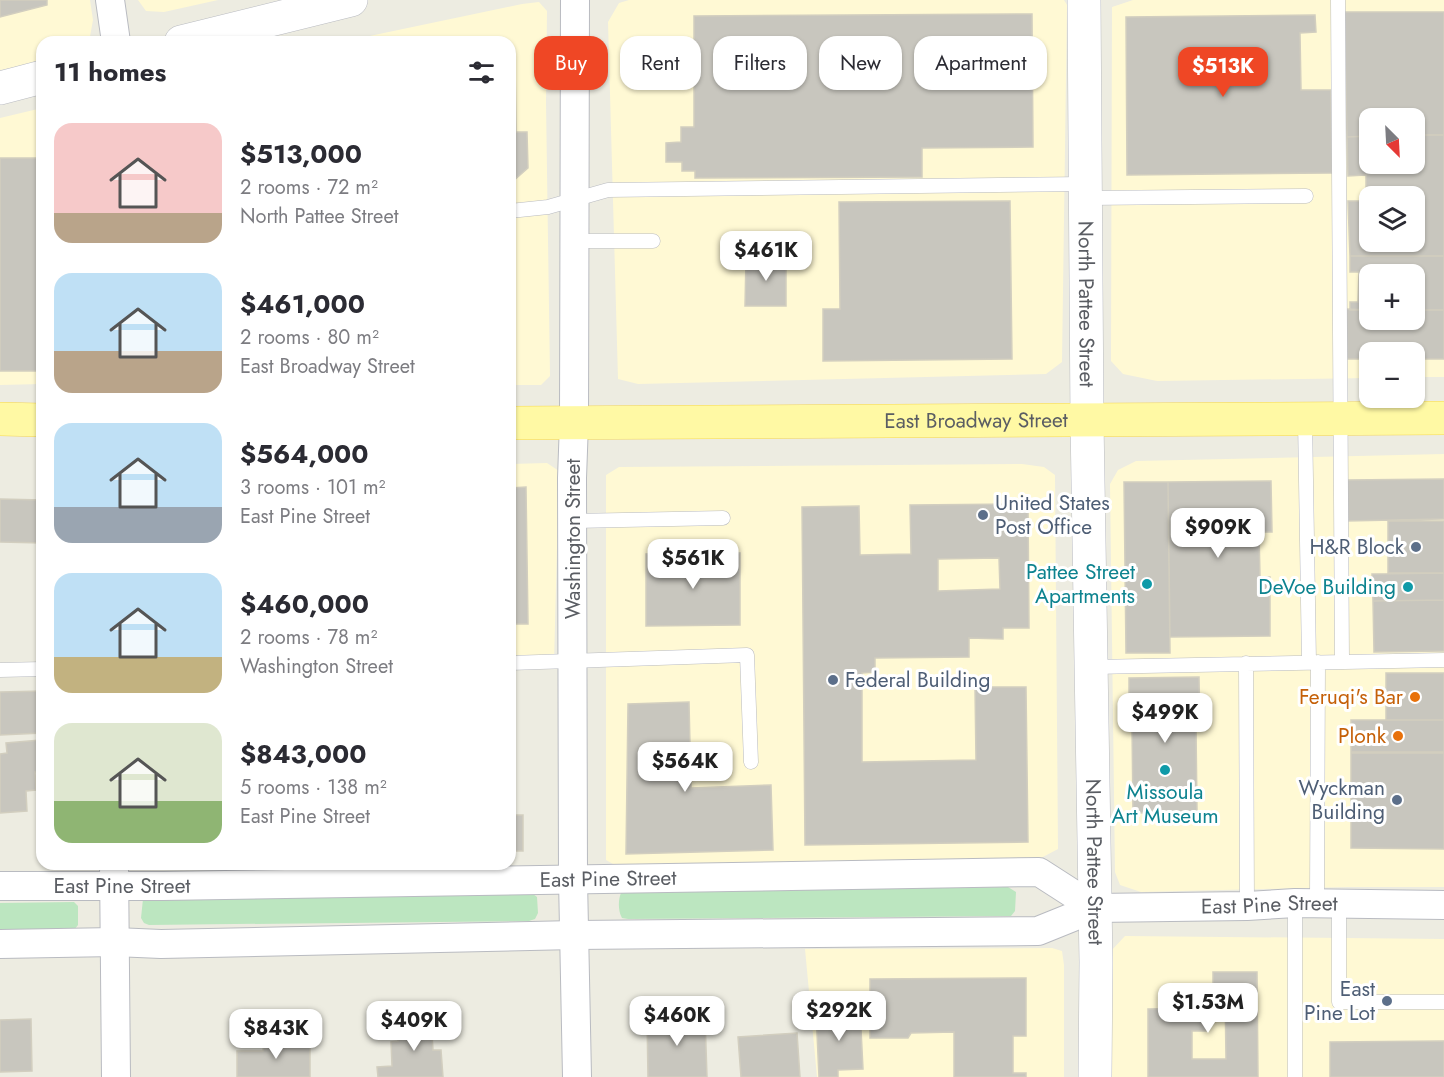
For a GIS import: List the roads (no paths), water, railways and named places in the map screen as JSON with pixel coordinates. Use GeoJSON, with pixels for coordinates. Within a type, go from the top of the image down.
{"type":"FeatureCollection","features":[{"type":"Feature","properties":{"kind":"main road","name":"East Broadway Street"},"geometry":{"type":"LineString","coordinates":[[516,423],[1444,418]]}},
{"type":"Feature","properties":{"kind":"main road"},"geometry":{"type":"LineString","coordinates":[[0,419],[36,420]]}},
{"type":"Feature","properties":{"kind":"street"},"geometry":{"type":"LineString","coordinates":[[110,0],[115,36]]}},
{"type":"Feature","properties":{"kind":"street"},"geometry":{"type":"LineString","coordinates":[[205,36],[351,0]]}},
{"type":"Feature","properties":{"kind":"street","name":"Washington Street"},"geometry":{"type":"LineString","coordinates":[[575,0],[572,478],[573,879],[577,1077]]}},
{"type":"Feature","properties":{"kind":"street","name":"North Pattee Street"},"geometry":{"type":"LineString","coordinates":[[1084,0],[1095,1077]]}},
{"type":"Feature","properties":{"kind":"street"},"geometry":{"type":"LineString","coordinates":[[0,88],[36,79]]}},
{"type":"Feature","properties":{"kind":"street","name":"East Pine Street"},"geometry":{"type":"LineString","coordinates":[[0,886],[114,875],[573,879],[1039,872],[1095,908]]}},
{"type":"Feature","properties":{"kind":"street"},"geometry":{"type":"LineString","coordinates":[[114,875],[116,1077]]}},
{"type":"Feature","properties":{"kind":"street","name":"East Pine Street"},"geometry":{"type":"LineString","coordinates":[[0,944],[115,942],[172,944],[574,935],[1038,931],[1095,908],[1317,903],[1444,904]]}},
{"type":"Feature","properties":{"kind":"lane"},"geometry":{"type":"LineString","coordinates":[[1338,0],[1342,662]]}},
{"type":"Feature","properties":{"kind":"lane"},"geometry":{"type":"LineString","coordinates":[[516,210],[536,209],[608,190],[1086,191],[1306,196]]}},
{"type":"Feature","properties":{"kind":"lane"},"geometry":{"type":"LineString","coordinates":[[574,241],[653,241]]}},
{"type":"Feature","properties":{"kind":"lane"},"geometry":{"type":"LineString","coordinates":[[1295,1077],[1317,903],[1313,662],[1305,420]]}},
{"type":"Feature","properties":{"kind":"lane"},"geometry":{"type":"LineString","coordinates":[[573,521],[723,518]]}},
{"type":"Feature","properties":{"kind":"lane"},"geometry":{"type":"LineString","coordinates":[[516,663],[747,655],[751,762]]}},
{"type":"Feature","properties":{"kind":"lane"},"geometry":{"type":"LineString","coordinates":[[1092,667],[1444,660]]}},
{"type":"Feature","properties":{"kind":"lane"},"geometry":{"type":"LineString","coordinates":[[1246,663],[1247,906]]}},
{"type":"Feature","properties":{"kind":"lane"},"geometry":{"type":"LineString","coordinates":[[0,670],[36,669]]}},
{"type":"Feature","properties":{"kind":"lane"},"geometry":{"type":"LineString","coordinates":[[1317,903],[1339,1002],[1444,1002]]}},
{"type":"Feature","properties":{"kind":"place","name":"United States Post Office"},"geometry":{"type":"Point","coordinates":[983,515]}},
{"type":"Feature","properties":{"kind":"place","name":"H&R Block"},"geometry":{"type":"Point","coordinates":[1416,547]}},
{"type":"Feature","properties":{"kind":"place","name":"Pattee Street Apartments"},"geometry":{"type":"Point","coordinates":[1147,584]}},
{"type":"Feature","properties":{"kind":"place","name":"DeVoe Building"},"geometry":{"type":"Point","coordinates":[1408,587]}},
{"type":"Feature","properties":{"kind":"place","name":"Federal Building"},"geometry":{"type":"Point","coordinates":[833,680]}},
{"type":"Feature","properties":{"kind":"place","name":"Feruqi's Bar"},"geometry":{"type":"Point","coordinates":[1415,697]}},
{"type":"Feature","properties":{"kind":"place","name":"Plonk"},"geometry":{"type":"Point","coordinates":[1398,736]}},
{"type":"Feature","properties":{"kind":"place","name":"Missoula Art Museum"},"geometry":{"type":"Point","coordinates":[1165,770]}},
{"type":"Feature","properties":{"kind":"place","name":"Wyckman Building"},"geometry":{"type":"Point","coordinates":[1397,800]}},
{"type":"Feature","properties":{"kind":"place","name":"East Pine Lot"},"geometry":{"type":"Point","coordinates":[1387,1001]}}]}
